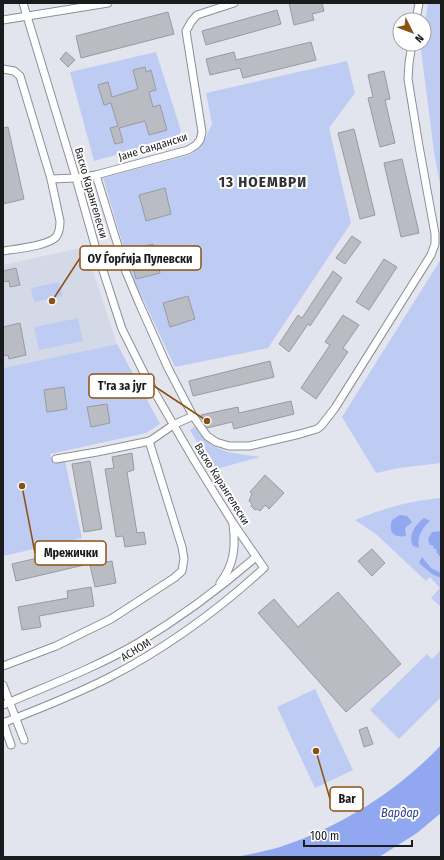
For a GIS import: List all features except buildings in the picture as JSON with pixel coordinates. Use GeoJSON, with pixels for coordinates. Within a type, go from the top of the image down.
{"type":"FeatureCollection","features":[{"type":"Feature","properties":{"kind":"street","name":"Васко Карангелески"},"geometry":{"type":"LineString","coordinates":[[23,3],[76,178],[96,250],[122,329],[147,379],[173,425],[233,523],[264,568]]}},
{"type":"Feature","properties":{"kind":"street"},"geometry":{"type":"LineString","coordinates":[[3,20],[108,3]]}},
{"type":"Feature","properties":{"kind":"street","name":"Јане Сандански"},"geometry":{"type":"LineString","coordinates":[[51,179],[76,178],[96,175],[188,150],[196,145],[200,140],[202,126],[186,31],[197,15],[234,3]]}},
{"type":"Feature","properties":{"kind":"street"},"geometry":{"type":"LineString","coordinates":[[96,175],[126,272],[168,368],[193,416],[207,436],[216,442],[229,446],[249,446],[317,429],[335,408],[431,255],[435,244],[435,234],[408,79],[411,52]]}},
{"type":"Feature","properties":{"kind":"street"},"geometry":{"type":"LineString","coordinates":[[3,69],[14,71],[20,76],[51,179],[60,221],[60,227],[56,236],[47,242],[3,251]]}},
{"type":"Feature","properties":{"kind":"street"},"geometry":{"type":"LineString","coordinates":[[56,458],[97,452],[148,441],[173,425],[193,416]]}},
{"type":"Feature","properties":{"kind":"street"},"geometry":{"type":"LineString","coordinates":[[3,666],[56,646],[111,619],[174,578],[182,571],[184,559],[182,547],[148,441]]}},
{"type":"Feature","properties":{"kind":"street"},"geometry":{"type":"LineString","coordinates":[[211,594],[225,577],[234,556],[235,540],[233,523]]}},
{"type":"Feature","properties":{"kind":"street","name":"АСНОМ"},"geometry":{"type":"LineString","coordinates":[[6,703],[64,680],[120,653],[159,630],[211,594],[256,557]]}},
{"type":"Feature","properties":{"kind":"street","name":"АСНОМ"},"geometry":{"type":"LineString","coordinates":[[3,722],[95,685],[147,657],[209,615],[264,568]]}},
{"type":"Feature","properties":{"kind":"street"},"geometry":{"type":"LineString","coordinates":[[3,685],[6,703],[16,718],[24,740]]}},
{"type":"Feature","properties":{"kind":"street"},"geometry":{"type":"LineString","coordinates":[[3,722],[11,745]]}},
{"type":"Feature","properties":{"kind":"shaded area"},"geometry":{"type":"Polygon","coordinates":[[[428,3],[441,3],[441,190],[434,152],[421,52],[432,52],[432,12],[427,12],[428,3]]]}},
{"type":"Feature","properties":{"kind":"shaded area"},"geometry":{"type":"Polygon","coordinates":[[[156,52],[181,131],[177,138],[94,161],[70,72],[156,52]]]}},
{"type":"Feature","properties":{"kind":"shaded area"},"geometry":{"type":"Polygon","coordinates":[[[347,61],[355,93],[329,128],[351,223],[268,348],[175,367],[133,278],[103,178],[192,154],[204,141],[212,124],[206,93],[347,61]]]}},
{"type":"Feature","properties":{"kind":"shaded area"},"geometry":{"type":"Polygon","coordinates":[[[85,247],[117,344],[3,368],[3,265],[85,247]]]}},
{"type":"Feature","properties":{"kind":"shaded area"},"geometry":{"type":"Polygon","coordinates":[[[441,259],[441,463],[399,468],[376,473],[342,417],[441,259]]]}},
{"type":"Feature","properties":{"kind":"shaded area"},"geometry":{"type":"Polygon","coordinates":[[[59,282],[63,296],[34,302],[31,288],[59,282]]]}},
{"type":"Feature","properties":{"kind":"shaded area"},"geometry":{"type":"Polygon","coordinates":[[[78,318],[83,341],[39,350],[34,327],[78,318]]]}},
{"type":"Feature","properties":{"kind":"shaded area"},"geometry":{"type":"Polygon","coordinates":[[[117,344],[160,424],[146,433],[50,454],[54,463],[65,461],[82,538],[3,556],[3,368],[117,344]]]}},
{"type":"Feature","properties":{"kind":"shaded area"},"geometry":{"type":"Polygon","coordinates":[[[195,426],[211,445],[227,452],[260,457],[213,470],[190,430],[195,426]]]}},
{"type":"Feature","properties":{"kind":"shaded area"},"geometry":{"type":"Polygon","coordinates":[[[441,498],[441,607],[431,598],[440,588],[430,577],[426,581],[377,535],[355,520],[397,506],[441,498]]]}},
{"type":"Feature","properties":{"kind":"shaded area"},"geometry":{"type":"Polygon","coordinates":[[[441,650],[441,697],[399,739],[370,710],[427,654],[432,659],[441,650]]]}},
{"type":"Feature","properties":{"kind":"shaded area"},"geometry":{"type":"Polygon","coordinates":[[[315,689],[353,770],[315,788],[277,707],[315,689]]]}},
{"type":"Feature","properties":{"kind":"water"},"geometry":{"type":"Polygon","coordinates":[[[400,515],[407,516],[412,522],[405,528],[406,536],[395,535],[391,531],[392,520],[400,515]]]}},
{"type":"Feature","properties":{"kind":"water"},"geometry":{"type":"Polygon","coordinates":[[[424,518],[430,521],[420,533],[419,548],[413,546],[411,538],[413,530],[424,518]]]}},
{"type":"Feature","properties":{"kind":"water"},"geometry":{"type":"Polygon","coordinates":[[[440,530],[441,558],[436,549],[433,548],[434,546],[430,545],[428,539],[432,532],[440,530]]]}},
{"type":"Feature","properties":{"kind":"water"},"geometry":{"type":"Polygon","coordinates":[[[422,557],[431,568],[441,573],[441,578],[432,574],[419,563],[422,557]]]}},
{"type":"Feature","properties":{"kind":"water","name":"Вардар"},"geometry":{"type":"Polygon","coordinates":[[[441,745],[441,813],[417,833],[379,857],[236,857],[283,846],[305,838],[348,817],[368,805],[407,777],[441,745]]]}},
{"type":"Feature","properties":{"kind":"place","name":"ОУ Ѓорѓија Пулевски"},"geometry":{"type":"Point","coordinates":[52,301]}},
{"type":"Feature","properties":{"kind":"place","name":"Т'га за југ"},"geometry":{"type":"Point","coordinates":[207,421]}},
{"type":"Feature","properties":{"kind":"place","name":"Мрежички"},"geometry":{"type":"Point","coordinates":[22,486]}},
{"type":"Feature","properties":{"kind":"place","name":"Bar"},"geometry":{"type":"Point","coordinates":[316,751]}},
{"type":"Feature","properties":{"kind":"district","name":"13 НОЕМВРИ"},"geometry":{"type":"Point","coordinates":[263,182]}}]}
